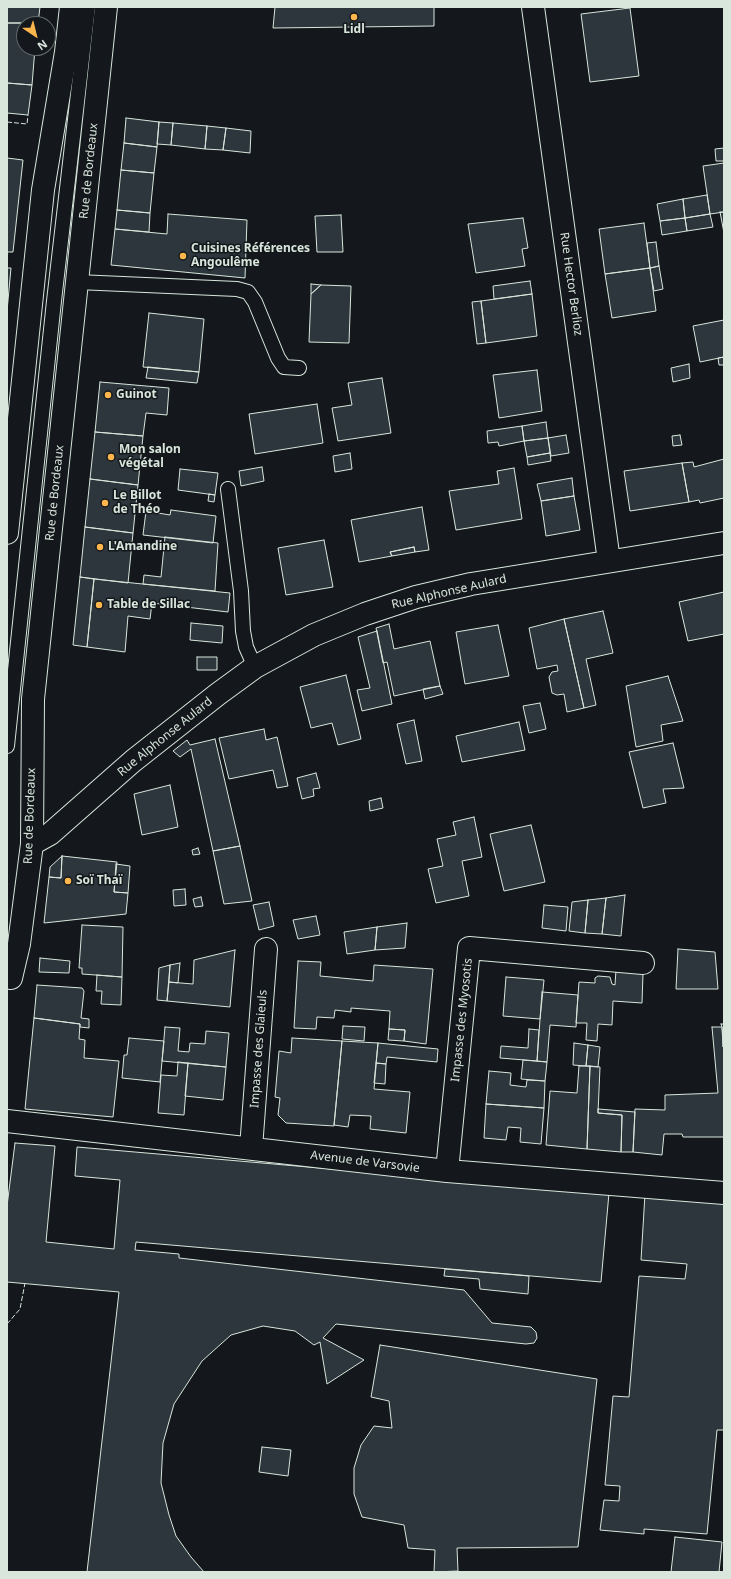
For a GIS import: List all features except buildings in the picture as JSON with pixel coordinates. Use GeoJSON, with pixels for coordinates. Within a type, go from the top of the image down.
{"type":"FeatureCollection","features":[{"type":"Feature","properties":{"kind":"street"},"geometry":{"type":"LineString","coordinates":[[7,533],[43,190],[66,52],[71,7]]}},
{"type":"Feature","properties":{"kind":"street","name":"Rue de Bordeaux"},"geometry":{"type":"LineString","coordinates":[[8,979],[19,944],[32,844],[33,698],[106,7]]}},
{"type":"Feature","properties":{"kind":"street","name":"Rue Hector Berlioz"},"geometry":{"type":"LineString","coordinates":[[533,7],[609,561]]}},
{"type":"Feature","properties":{"kind":"street","name":"Rue Alphonse Aulard"},"geometry":{"type":"LineString","coordinates":[[32,844],[50,834],[133,762],[218,694],[255,667],[314,635],[365,614],[416,597],[471,584],[724,543]]}},
{"type":"Feature","properties":{"kind":"street","name":"Impasse des Myosotis"},"geometry":{"type":"LineString","coordinates":[[447,1171],[469,948],[643,963]]}},
{"type":"Feature","properties":{"kind":"street","name":"Impasse des Glaieuls"},"geometry":{"type":"LineString","coordinates":[[251,1148],[266,949]]}},
{"type":"Feature","properties":{"kind":"street","name":"Avenue de Varsovie"},"geometry":{"type":"LineString","coordinates":[[7,1121],[447,1171],[724,1193]]}},
{"type":"Feature","properties":{"kind":"lane"},"geometry":{"type":"LineString","coordinates":[[7,746],[54,301],[88,7]]}},
{"type":"Feature","properties":{"kind":"lane"},"geometry":{"type":"LineString","coordinates":[[37,245],[54,301]]}},
{"type":"Feature","properties":{"kind":"lane"},"geometry":{"type":"LineString","coordinates":[[77,282],[237,289],[248,292],[255,302],[278,358],[284,367],[299,368]]}},
{"type":"Feature","properties":{"kind":"lane"},"geometry":{"type":"LineString","coordinates":[[228,489],[241,591],[243,631],[246,647],[255,667]]}},
{"type":"Feature","properties":{"kind":"fence"},"geometry":{"type":"LineString","coordinates":[[7,122],[27,124],[28,115]]}},
{"type":"Feature","properties":{"kind":"fence"},"geometry":{"type":"LineString","coordinates":[[7,1324],[20,1309],[25,1283]]}},
{"type":"Feature","properties":{"kind":"place","name":"Lidl"},"geometry":{"type":"Point","coordinates":[354,17]}},
{"type":"Feature","properties":{"kind":"place","name":"Cuisines Références Angoulême"},"geometry":{"type":"Point","coordinates":[183,256]}},
{"type":"Feature","properties":{"kind":"place","name":"Guinot"},"geometry":{"type":"Point","coordinates":[108,395]}},
{"type":"Feature","properties":{"kind":"place","name":"Mon salon végétal"},"geometry":{"type":"Point","coordinates":[111,457]}},
{"type":"Feature","properties":{"kind":"place","name":"Le Billot de Théo"},"geometry":{"type":"Point","coordinates":[105,503]}},
{"type":"Feature","properties":{"kind":"place","name":"L'Amandine"},"geometry":{"type":"Point","coordinates":[100,547]}},
{"type":"Feature","properties":{"kind":"place","name":"Table de Sillac"},"geometry":{"type":"Point","coordinates":[99,605]}},
{"type":"Feature","properties":{"kind":"place","name":"Soï Thaï"},"geometry":{"type":"Point","coordinates":[68,881]}}]}
